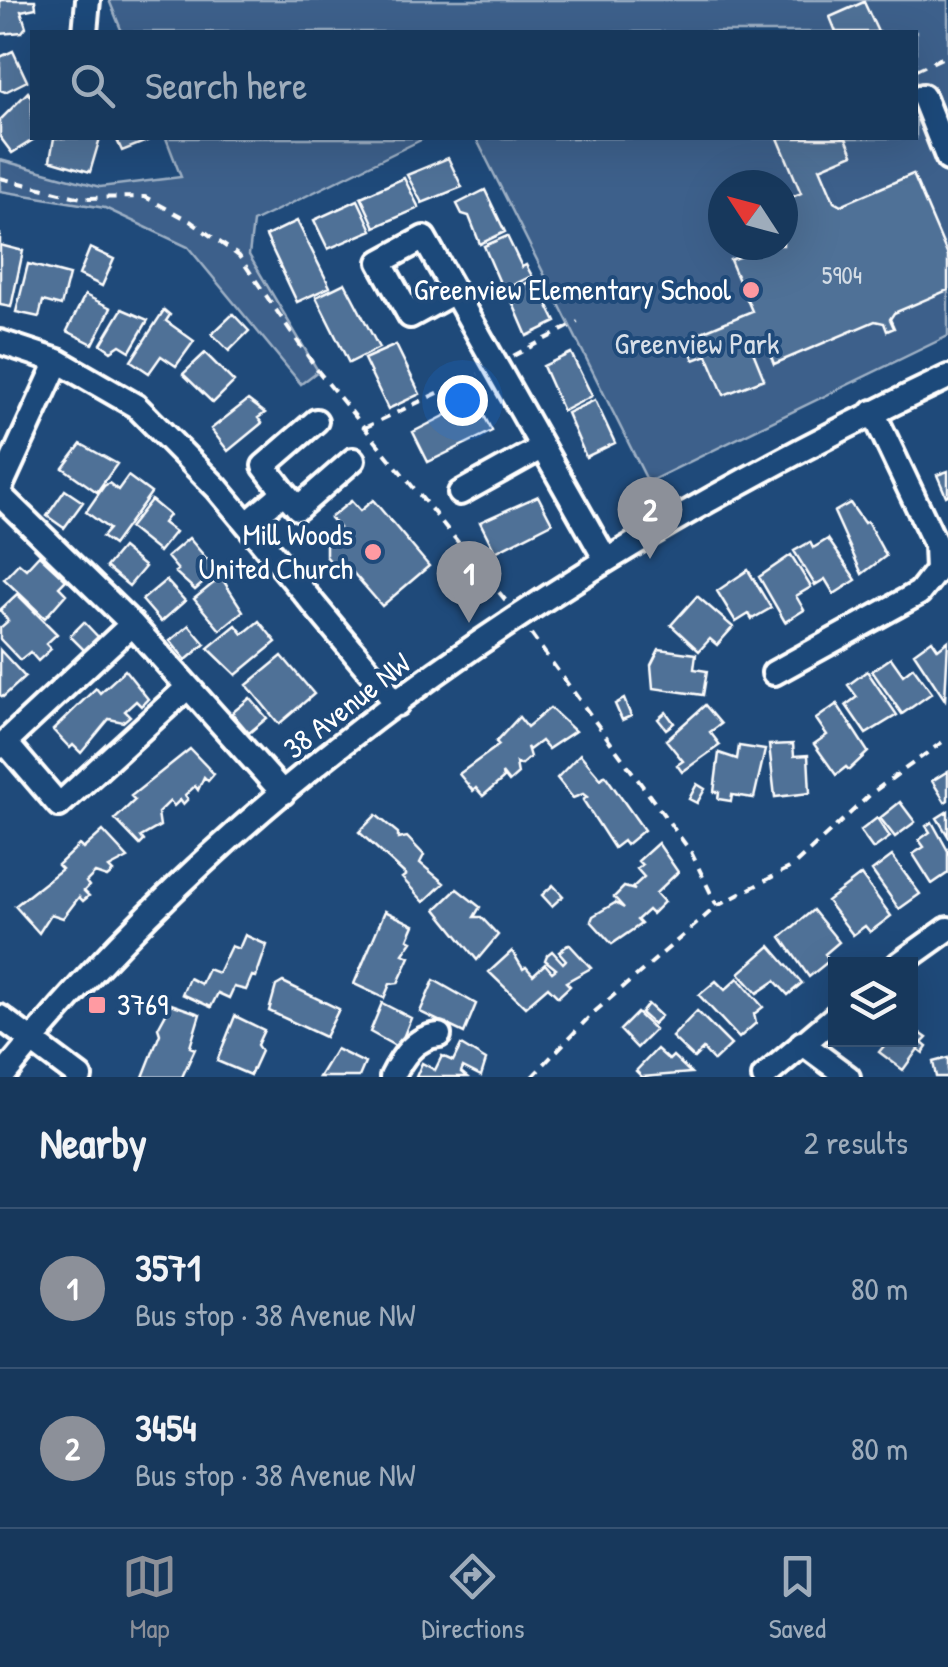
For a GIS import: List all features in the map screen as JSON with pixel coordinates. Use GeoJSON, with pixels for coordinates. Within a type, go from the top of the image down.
{"type":"FeatureCollection","features":[{"type":"Feature","properties":{"kind":"street"},"geometry":{"type":"LineString","coordinates":[[86,30],[88,0]]}},
{"type":"Feature","properties":{"kind":"street"},"geometry":{"type":"LineString","coordinates":[[923,96],[948,159]]}},
{"type":"Feature","properties":{"kind":"street"},"geometry":{"type":"LineString","coordinates":[[454,292],[605,558]]}},
{"type":"Feature","properties":{"kind":"street"},"geometry":{"type":"LineString","coordinates":[[0,342],[58,361],[136,406],[248,523],[397,704]]}},
{"type":"Feature","properties":{"kind":"street"},"geometry":{"type":"LineString","coordinates":[[58,361],[0,492],[132,624],[283,792]]}},
{"type":"Feature","properties":{"kind":"street","name":"38 Avenue NW"},"geometry":{"type":"LineString","coordinates":[[2,1077],[162,902],[283,792],[515,615],[778,458],[948,377]]}},
{"type":"Feature","properties":{"kind":"street"},"geometry":{"type":"LineString","coordinates":[[774,673],[919,592],[938,570],[936,544],[873,412]]}},
{"type":"Feature","properties":{"kind":"street"},"geometry":{"type":"LineString","coordinates":[[316,421],[264,466],[298,508],[354,460]]}},
{"type":"Feature","properties":{"kind":"street"},"geometry":{"type":"LineString","coordinates":[[460,493],[540,448]]}},
{"type":"Feature","properties":{"kind":"street"},"geometry":{"type":"LineString","coordinates":[[248,523],[284,492]]}},
{"type":"Feature","properties":{"kind":"street"},"geometry":{"type":"LineString","coordinates":[[132,624],[2,745],[59,805],[188,687]]}},
{"type":"Feature","properties":{"kind":"street"},"geometry":{"type":"LineString","coordinates":[[909,957],[948,929]]}},
{"type":"Feature","properties":{"kind":"street"},"geometry":{"type":"LineString","coordinates":[[0,1017],[80,1077]]}},
{"type":"Feature","properties":{"kind":"street"},"geometry":{"type":"LineString","coordinates":[[764,1077],[828,1022]]}},
{"type":"Feature","properties":{"kind":"street"},"geometry":{"type":"LineString","coordinates":[[392,1077],[402,1056],[425,1036],[439,1035]]}},
{"type":"Feature","properties":{"kind":"street"},"geometry":{"type":"LineString","coordinates":[[802,1043],[848,1077]]}},
{"type":"Feature","properties":{"kind":"path"},"geometry":{"type":"LineString","coordinates":[[918,69],[948,55]]}},
{"type":"Feature","properties":{"kind":"path"},"geometry":{"type":"LineString","coordinates":[[0,178],[80,198],[145,197],[190,221],[239,256],[318,371],[515,615],[681,838],[717,906]]}},
{"type":"Feature","properties":{"kind":"path"},"geometry":{"type":"LineString","coordinates":[[364,428],[578,322]]}},
{"type":"Feature","properties":{"kind":"path"},"geometry":{"type":"LineString","coordinates":[[532,1077],[591,1015],[717,906],[793,866],[873,792],[948,738]]}},
{"type":"Feature","properties":{"kind":"green space","name":"Greenview Park"},"geometry":{"type":"Polygon","coordinates":[[[109,0],[948,0],[948,336],[648,482],[477,140],[918,140],[918,30],[121,30],[109,0]]]}},
{"type":"Feature","properties":{"kind":"green space"},"geometry":{"type":"Polygon","coordinates":[[[167,140],[421,140],[253,222],[249,255],[318,371],[301,384],[188,247],[105,208],[0,191],[0,160],[100,187],[181,177],[167,140]]]}},
{"type":"Feature","properties":{"kind":"building"},"geometry":{"type":"Polygon","coordinates":[[[0,0],[35,0],[36,8],[21,11],[26,27],[22,32],[0,34],[0,0]]]}},
{"type":"Feature","properties":{"kind":"building"},"geometry":{"type":"Polygon","coordinates":[[[864,2],[877,30],[835,30],[830,17],[864,2]]]}},
{"type":"Feature","properties":{"kind":"building"},"geometry":{"type":"Polygon","coordinates":[[[13,51],[27,81],[5,92],[0,90],[0,57],[13,51]]]}},
{"type":"Feature","properties":{"kind":"building"},"geometry":{"type":"Polygon","coordinates":[[[28,92],[33,140],[12,153],[0,137],[0,120],[28,92]]]}},
{"type":"Feature","properties":{"kind":"building"},"geometry":{"type":"Polygon","coordinates":[[[54,140],[99,140],[90,172],[50,160],[54,140]]]}},
{"type":"Feature","properties":{"kind":"building"},"geometry":{"type":"Polygon","coordinates":[[[117,140],[149,140],[122,151],[117,140]]]}},
{"type":"Feature","properties":{"kind":"building"},"geometry":{"type":"Polygon","coordinates":[[[779,140],[847,140],[853,154],[820,168],[834,201],[841,205],[913,174],[948,256],[948,290],[894,313],[890,319],[894,328],[887,331],[884,323],[875,321],[774,364],[765,341],[751,347],[764,379],[724,395],[707,355],[694,360],[685,339],[752,311],[730,260],[798,260],[801,193],[798,170],[791,170],[779,140]]]}},
{"type":"Feature","properties":{"kind":"building"},"geometry":{"type":"Polygon","coordinates":[[[448,158],[462,187],[422,203],[407,175],[448,158]]]}},
{"type":"Feature","properties":{"kind":"building"},"geometry":{"type":"Polygon","coordinates":[[[404,178],[419,208],[375,227],[361,197],[404,178]]]}},
{"type":"Feature","properties":{"kind":"building"},"geometry":{"type":"Polygon","coordinates":[[[485,190],[505,232],[480,244],[469,216],[462,214],[457,204],[485,190]]]}},
{"type":"Feature","properties":{"kind":"building"},"geometry":{"type":"Polygon","coordinates":[[[358,200],[372,230],[328,249],[314,220],[358,200]]]}},
{"type":"Feature","properties":{"kind":"building"},"geometry":{"type":"Polygon","coordinates":[[[297,221],[330,287],[297,302],[266,236],[297,221]]]}},
{"type":"Feature","properties":{"kind":"building"},"geometry":{"type":"Polygon","coordinates":[[[507,236],[522,267],[526,265],[532,276],[503,290],[484,246],[507,236]]]}},
{"type":"Feature","properties":{"kind":"building"},"geometry":{"type":"Polygon","coordinates":[[[0,245],[23,251],[11,307],[0,305],[0,245]]]}},
{"type":"Feature","properties":{"kind":"building"},"geometry":{"type":"Polygon","coordinates":[[[90,248],[114,259],[102,286],[79,275],[90,248]]]}},
{"type":"Feature","properties":{"kind":"building"},"geometry":{"type":"Polygon","coordinates":[[[28,264],[69,275],[61,306],[43,301],[39,317],[16,312],[28,264]]]}},
{"type":"Feature","properties":{"kind":"building"},"geometry":{"type":"Polygon","coordinates":[[[535,279],[556,322],[527,336],[508,292],[535,279]]]}},
{"type":"Feature","properties":{"kind":"building"},"geometry":{"type":"Polygon","coordinates":[[[345,283],[379,348],[349,363],[316,297],[345,283]]]}},
{"type":"Feature","properties":{"kind":"building"},"geometry":{"type":"Polygon","coordinates":[[[85,295],[111,308],[93,344],[67,331],[85,295]]]}},
{"type":"Feature","properties":{"kind":"building"},"geometry":{"type":"Polygon","coordinates":[[[122,309],[148,320],[130,351],[120,345],[111,351],[101,344],[122,309]]]}},
{"type":"Feature","properties":{"kind":"building"},"geometry":{"type":"Polygon","coordinates":[[[164,310],[170,315],[166,321],[194,341],[176,366],[161,356],[149,373],[131,361],[164,310]]]}},
{"type":"Feature","properties":{"kind":"building"},"geometry":{"type":"Polygon","coordinates":[[[233,314],[249,331],[229,351],[212,334],[233,314]]]}},
{"type":"Feature","properties":{"kind":"building"},"geometry":{"type":"Polygon","coordinates":[[[396,345],[420,394],[388,409],[364,359],[396,345]]]}},
{"type":"Feature","properties":{"kind":"building"},"geometry":{"type":"Polygon","coordinates":[[[205,353],[234,382],[213,403],[183,374],[205,353]]]}},
{"type":"Feature","properties":{"kind":"building"},"geometry":{"type":"Polygon","coordinates":[[[571,353],[592,396],[563,411],[543,366],[571,353]]]}},
{"type":"Feature","properties":{"kind":"building"},"geometry":{"type":"Polygon","coordinates":[[[248,400],[265,413],[258,418],[262,423],[228,451],[211,429],[248,400]]]}},
{"type":"Feature","properties":{"kind":"building"},"geometry":{"type":"Polygon","coordinates":[[[476,400],[492,431],[428,462],[413,432],[476,400]]]}},
{"type":"Feature","properties":{"kind":"building"},"geometry":{"type":"Polygon","coordinates":[[[595,400],[615,443],[586,457],[567,413],[595,400]]]}},
{"type":"Feature","properties":{"kind":"building"},"geometry":{"type":"Polygon","coordinates":[[[81,444],[117,464],[97,492],[63,468],[81,444]]]}},
{"type":"Feature","properties":{"kind":"building"},"geometry":{"type":"Polygon","coordinates":[[[948,471],[948,495],[946,496],[937,475],[948,471]]]}},
{"type":"Feature","properties":{"kind":"building"},"geometry":{"type":"Polygon","coordinates":[[[128,476],[151,493],[113,545],[102,537],[109,529],[86,512],[104,486],[109,483],[118,490],[128,476]]]}},
{"type":"Feature","properties":{"kind":"building"},"geometry":{"type":"Polygon","coordinates":[[[65,490],[83,502],[64,528],[47,516],[65,490]]]}},
{"type":"Feature","properties":{"kind":"building"},"geometry":{"type":"Polygon","coordinates":[[[538,496],[552,523],[495,552],[480,522],[538,496]]]}},
{"type":"Feature","properties":{"kind":"building"},"geometry":{"type":"Polygon","coordinates":[[[151,500],[169,515],[163,523],[175,532],[159,552],[129,528],[151,500]]]}},
{"type":"Feature","properties":{"kind":"building","name":"Mill Woods United Church"},"geometry":{"type":"Polygon","coordinates":[[[373,500],[429,566],[382,606],[349,568],[336,568],[326,556],[326,540],[339,528],[330,518],[351,501],[360,511],[373,500]]]}},
{"type":"Feature","properties":{"kind":"building"},"geometry":{"type":"Polygon","coordinates":[[[850,503],[864,523],[867,521],[886,556],[862,574],[834,512],[850,503]]]}},
{"type":"Feature","properties":{"kind":"building"},"geometry":{"type":"Polygon","coordinates":[[[189,538],[217,571],[195,590],[175,572],[178,570],[167,557],[189,538]]]}},
{"type":"Feature","properties":{"kind":"building"},"geometry":{"type":"Polygon","coordinates":[[[828,539],[856,580],[834,594],[825,579],[815,585],[794,551],[810,542],[813,548],[828,539]]]}},
{"type":"Feature","properties":{"kind":"building"},"geometry":{"type":"Polygon","coordinates":[[[122,548],[145,567],[129,586],[106,567],[122,548]]]}},
{"type":"Feature","properties":{"kind":"building"},"geometry":{"type":"Polygon","coordinates":[[[39,555],[66,580],[59,587],[66,594],[45,618],[4,579],[19,563],[26,569],[39,555]]]}},
{"type":"Feature","properties":{"kind":"building"},"geometry":{"type":"Polygon","coordinates":[[[791,555],[811,587],[796,596],[804,610],[785,622],[759,577],[791,555]]]}},
{"type":"Feature","properties":{"kind":"building"},"geometry":{"type":"Polygon","coordinates":[[[748,570],[771,608],[752,619],[749,614],[736,622],[717,591],[748,570]]]}},
{"type":"Feature","properties":{"kind":"building"},"geometry":{"type":"Polygon","coordinates":[[[221,577],[243,611],[220,630],[194,599],[221,577]]]}},
{"type":"Feature","properties":{"kind":"building"},"geometry":{"type":"Polygon","coordinates":[[[166,580],[185,601],[161,622],[142,600],[166,580]]]}},
{"type":"Feature","properties":{"kind":"building"},"geometry":{"type":"Polygon","coordinates":[[[17,594],[57,634],[46,644],[51,649],[38,661],[30,652],[20,660],[0,639],[0,628],[8,621],[0,610],[17,594]]]}},
{"type":"Feature","properties":{"kind":"building"},"geometry":{"type":"Polygon","coordinates":[[[697,596],[733,627],[717,645],[710,639],[699,651],[671,625],[697,596]]]}},
{"type":"Feature","properties":{"kind":"building"},"geometry":{"type":"Polygon","coordinates":[[[259,621],[276,642],[236,675],[208,648],[236,625],[243,634],[259,621]]]}},
{"type":"Feature","properties":{"kind":"building"},"geometry":{"type":"Polygon","coordinates":[[[84,622],[101,640],[88,654],[70,636],[84,622]]]}},
{"type":"Feature","properties":{"kind":"building"},"geometry":{"type":"Polygon","coordinates":[[[189,625],[205,644],[186,660],[170,641],[189,625]]]}},
{"type":"Feature","properties":{"kind":"building"},"geometry":{"type":"Polygon","coordinates":[[[932,640],[938,649],[948,641],[945,700],[914,653],[932,640]]]}},
{"type":"Feature","properties":{"kind":"building"},"geometry":{"type":"Polygon","coordinates":[[[659,649],[696,654],[694,669],[707,671],[703,695],[653,688],[651,665],[659,649]]]}},
{"type":"Feature","properties":{"kind":"building"},"geometry":{"type":"Polygon","coordinates":[[[0,650],[25,677],[3,697],[0,695],[0,650]]]}},
{"type":"Feature","properties":{"kind":"building"},"geometry":{"type":"Polygon","coordinates":[[[282,656],[314,694],[279,724],[247,685],[282,656]]]}},
{"type":"Feature","properties":{"kind":"building"},"geometry":{"type":"Polygon","coordinates":[[[891,658],[903,675],[913,667],[932,693],[902,714],[872,671],[891,658]]]}},
{"type":"Feature","properties":{"kind":"building"},"geometry":{"type":"Polygon","coordinates":[[[125,670],[148,699],[141,706],[136,701],[125,711],[130,716],[123,722],[109,719],[81,753],[73,745],[70,748],[53,730],[96,688],[100,693],[125,670]]]}},
{"type":"Feature","properties":{"kind":"building"},"geometry":{"type":"Polygon","coordinates":[[[867,671],[897,715],[866,734],[846,705],[857,697],[848,685],[867,671]]]}},
{"type":"Feature","properties":{"kind":"building"},"geometry":{"type":"Polygon","coordinates":[[[250,698],[267,718],[249,733],[232,713],[250,698]]]}},
{"type":"Feature","properties":{"kind":"building"},"geometry":{"type":"Polygon","coordinates":[[[624,699],[631,716],[622,720],[615,704],[624,699]]]}},
{"type":"Feature","properties":{"kind":"building"},"geometry":{"type":"Polygon","coordinates":[[[837,704],[868,752],[849,770],[846,767],[836,775],[814,744],[827,735],[816,719],[837,704]]]}},
{"type":"Feature","properties":{"kind":"building"},"geometry":{"type":"Polygon","coordinates":[[[705,705],[721,724],[710,732],[720,745],[682,772],[677,765],[683,761],[666,740],[705,705]]]}},
{"type":"Feature","properties":{"kind":"building"},"geometry":{"type":"Polygon","coordinates":[[[550,708],[575,731],[548,749],[541,741],[529,750],[527,747],[530,757],[521,765],[516,763],[518,774],[509,782],[502,773],[503,779],[483,796],[476,788],[473,791],[459,774],[499,745],[496,742],[519,717],[527,727],[550,708]]]}},
{"type":"Feature","properties":{"kind":"building"},"geometry":{"type":"Polygon","coordinates":[[[666,712],[674,723],[666,729],[658,719],[666,712]]]}},
{"type":"Feature","properties":{"kind":"building"},"geometry":{"type":"Polygon","coordinates":[[[793,744],[794,756],[808,755],[810,793],[775,797],[769,745],[793,744]]]}},
{"type":"Feature","properties":{"kind":"building"},"geometry":{"type":"Polygon","coordinates":[[[739,746],[765,750],[754,798],[732,795],[731,801],[718,799],[719,792],[714,792],[719,753],[737,759],[739,746]]]}},
{"type":"Feature","properties":{"kind":"building"},"geometry":{"type":"Polygon","coordinates":[[[190,749],[214,774],[208,781],[204,777],[198,790],[195,786],[185,795],[188,799],[183,804],[180,800],[174,806],[170,801],[158,813],[160,826],[141,837],[144,841],[140,845],[115,819],[135,800],[131,796],[190,749]]]}},
{"type":"Feature","properties":{"kind":"building"},"geometry":{"type":"Polygon","coordinates":[[[580,754],[601,779],[605,775],[644,830],[626,845],[623,841],[614,848],[583,800],[587,797],[583,794],[573,798],[557,778],[580,754]]]}},
{"type":"Feature","properties":{"kind":"building"},"geometry":{"type":"Polygon","coordinates":[[[948,771],[948,800],[945,802],[932,781],[948,771]]]}},
{"type":"Feature","properties":{"kind":"building"},"geometry":{"type":"Polygon","coordinates":[[[697,784],[705,789],[697,803],[689,799],[697,784]]]}},
{"type":"Feature","properties":{"kind":"building"},"geometry":{"type":"Polygon","coordinates":[[[900,802],[915,822],[895,837],[880,818],[900,802]]]}},
{"type":"Feature","properties":{"kind":"building"},"geometry":{"type":"Polygon","coordinates":[[[948,811],[948,836],[937,818],[948,811]]]}},
{"type":"Feature","properties":{"kind":"building"},"geometry":{"type":"Polygon","coordinates":[[[376,815],[398,833],[398,839],[407,837],[424,855],[420,863],[444,883],[424,902],[402,878],[406,875],[359,832],[376,815]]]}},
{"type":"Feature","properties":{"kind":"building"},"geometry":{"type":"Polygon","coordinates":[[[877,818],[890,837],[873,849],[860,831],[877,818]]]}},
{"type":"Feature","properties":{"kind":"building"},"geometry":{"type":"Polygon","coordinates":[[[932,822],[948,851],[948,873],[932,884],[913,854],[924,847],[919,840],[930,832],[926,826],[932,822]]]}},
{"type":"Feature","properties":{"kind":"building"},"geometry":{"type":"Polygon","coordinates":[[[103,831],[128,858],[109,868],[113,872],[107,877],[95,873],[86,882],[89,886],[84,891],[89,896],[83,901],[79,897],[63,918],[51,914],[39,933],[15,906],[62,869],[58,865],[79,845],[83,849],[103,831]]]}},
{"type":"Feature","properties":{"kind":"building"},"geometry":{"type":"Polygon","coordinates":[[[658,843],[678,872],[656,893],[664,902],[652,914],[648,910],[637,920],[641,924],[612,944],[591,921],[593,916],[615,903],[624,908],[614,897],[624,887],[635,890],[632,888],[644,877],[637,869],[642,865],[638,861],[658,843]]]}},
{"type":"Feature","properties":{"kind":"building"},"geometry":{"type":"Polygon","coordinates":[[[892,856],[920,894],[899,909],[872,871],[892,856]]]}},
{"type":"Feature","properties":{"kind":"building"},"geometry":{"type":"Polygon","coordinates":[[[861,875],[891,916],[870,932],[865,926],[853,935],[827,901],[861,875]]]}},
{"type":"Feature","properties":{"kind":"building"},"geometry":{"type":"Polygon","coordinates":[[[553,885],[563,896],[552,906],[542,895],[553,885]]]}},
{"type":"Feature","properties":{"kind":"building"},"geometry":{"type":"Polygon","coordinates":[[[457,889],[480,907],[474,917],[481,917],[498,935],[477,960],[436,909],[457,889]]]}},
{"type":"Feature","properties":{"kind":"building"},"geometry":{"type":"Polygon","coordinates":[[[813,910],[839,942],[825,954],[828,962],[809,977],[781,937],[813,910]]]}},
{"type":"Feature","properties":{"kind":"building"},"geometry":{"type":"Polygon","coordinates":[[[385,911],[414,925],[408,939],[412,941],[403,954],[410,957],[398,983],[390,984],[384,998],[354,984],[385,911]]]}},
{"type":"Feature","properties":{"kind":"building"},"geometry":{"type":"Polygon","coordinates":[[[245,935],[267,945],[256,977],[252,976],[246,990],[234,987],[229,998],[218,993],[211,1007],[182,994],[189,978],[201,984],[208,969],[218,973],[231,946],[239,949],[245,935]]]}},
{"type":"Feature","properties":{"kind":"building"},"geometry":{"type":"Polygon","coordinates":[[[569,944],[591,968],[566,982],[570,986],[558,997],[548,987],[525,1007],[489,972],[512,951],[523,969],[526,967],[533,975],[545,964],[552,972],[556,969],[545,960],[547,955],[552,951],[563,963],[566,960],[559,952],[569,944]]]}},
{"type":"Feature","properties":{"kind":"building"},"geometry":{"type":"Polygon","coordinates":[[[770,946],[802,983],[788,995],[775,981],[757,993],[739,973],[770,946]]]}},
{"type":"Feature","properties":{"kind":"building"},"geometry":{"type":"Polygon","coordinates":[[[738,978],[763,1007],[754,1014],[756,1023],[739,1038],[699,995],[716,981],[725,990],[738,978]]]}},
{"type":"Feature","properties":{"kind":"building"},"geometry":{"type":"Polygon","coordinates":[[[434,980],[476,1004],[464,1033],[420,1012],[434,980]]]}},
{"type":"Feature","properties":{"kind":"building"},"geometry":{"type":"Polygon","coordinates":[[[283,982],[339,1009],[325,1037],[269,1011],[276,986],[283,982]]]}},
{"type":"Feature","properties":{"kind":"building"},"geometry":{"type":"Polygon","coordinates":[[[382,1003],[411,1018],[399,1048],[370,1032],[382,1003]]]}},
{"type":"Feature","properties":{"kind":"building"},"geometry":{"type":"Polygon","coordinates":[[[171,1004],[200,1014],[190,1047],[195,1049],[182,1077],[143,1077],[160,1034],[158,1028],[171,1004]]]}},
{"type":"Feature","properties":{"kind":"building"},"geometry":{"type":"Polygon","coordinates":[[[648,1004],[661,1016],[653,1024],[641,1013],[648,1004]]]}},
{"type":"Feature","properties":{"kind":"building"},"geometry":{"type":"Polygon","coordinates":[[[697,1011],[731,1045],[714,1061],[703,1049],[694,1058],[672,1037],[697,1011]]]}},
{"type":"Feature","properties":{"kind":"building"},"geometry":{"type":"Polygon","coordinates":[[[637,1013],[655,1030],[637,1048],[620,1030],[637,1013]]]}},
{"type":"Feature","properties":{"kind":"building"},"geometry":{"type":"Polygon","coordinates":[[[235,1016],[264,1030],[257,1045],[261,1051],[250,1075],[217,1061],[235,1016]]]}},
{"type":"Feature","properties":{"kind":"building"},"geometry":{"type":"Polygon","coordinates":[[[918,1032],[927,1038],[922,1043],[927,1047],[923,1053],[918,1049],[903,1070],[879,1052],[883,1047],[918,1047],[918,1032]]]}},
{"type":"Feature","properties":{"kind":"building"},"geometry":{"type":"Polygon","coordinates":[[[461,1045],[486,1060],[481,1076],[463,1067],[461,1072],[467,1077],[416,1077],[422,1063],[435,1070],[442,1056],[453,1061],[461,1045]]]}},
{"type":"Feature","properties":{"kind":"building"},"geometry":{"type":"Polygon","coordinates":[[[336,1049],[365,1063],[359,1077],[319,1077],[336,1049]]]}},
{"type":"Feature","properties":{"kind":"building"},"geometry":{"type":"Polygon","coordinates":[[[657,1049],[669,1060],[673,1056],[691,1073],[642,1077],[636,1071],[657,1049]]]}},
{"type":"Feature","properties":{"kind":"building"},"geometry":{"type":"Polygon","coordinates":[[[948,1058],[948,1077],[936,1077],[933,1062],[948,1058]]]}},
{"type":"Feature","properties":{"kind":"place","name":"Greenview Elementary School"},"geometry":{"type":"Point","coordinates":[751,290]}},
{"type":"Feature","properties":{"kind":"place","name":"Mill Woods United Church"},"geometry":{"type":"Point","coordinates":[373,552]}},
{"type":"Feature","properties":{"kind":"place","name":"3454"},"geometry":{"type":"Point","coordinates":[650,559]}},
{"type":"Feature","properties":{"kind":"place","name":"3571"},"geometry":{"type":"Point","coordinates":[469,623]}},
{"type":"Feature","properties":{"kind":"place","name":"3769"},"geometry":{"type":"Point","coordinates":[97,1005]}}]}
